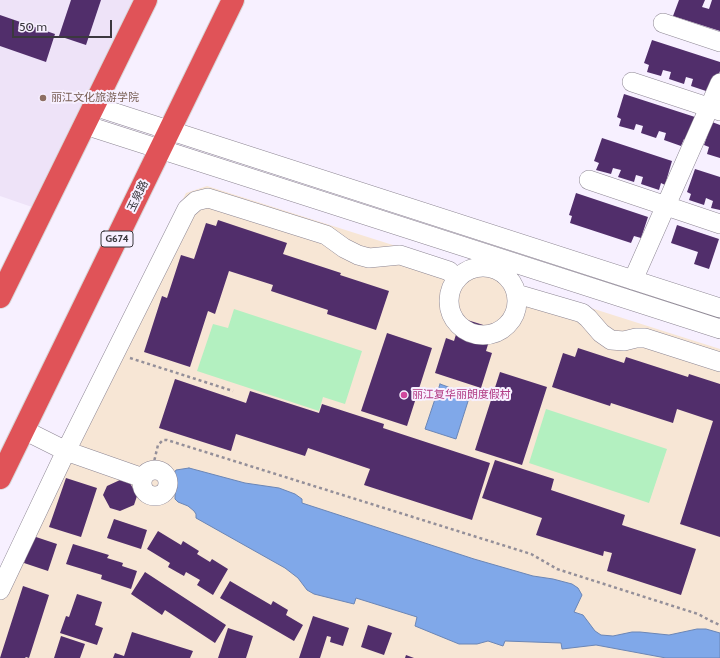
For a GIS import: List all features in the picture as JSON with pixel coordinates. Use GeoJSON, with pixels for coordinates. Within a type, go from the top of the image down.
{"type":"FeatureCollection","features":[{"type":"Feature","properties":{"kind":"highway"},"geometry":{"type":"LineString","coordinates":[[0,297],[146,0]]}},
{"type":"Feature","properties":{"kind":"highway","name":"玉泉路"},"geometry":{"type":"LineString","coordinates":[[3,467],[24,430],[233,0]]}},
{"type":"Feature","properties":{"kind":"street"},"geometry":{"type":"LineString","coordinates":[[663,23],[720,42]]}},
{"type":"Feature","properties":{"kind":"street"},"geometry":{"type":"LineString","coordinates":[[632,82],[715,109]]}},
{"type":"Feature","properties":{"kind":"street"},"geometry":{"type":"LineString","coordinates":[[633,280],[666,206],[715,109],[720,83]]}},
{"type":"Feature","properties":{"kind":"street"},"geometry":{"type":"LineString","coordinates":[[90,115],[165,140],[633,280],[720,308]]}},
{"type":"Feature","properties":{"kind":"street"},"geometry":{"type":"LineString","coordinates":[[165,140],[495,263],[720,329]]}},
{"type":"Feature","properties":{"kind":"street"},"geometry":{"type":"LineString","coordinates":[[589,180],[720,224]]}},
{"type":"Feature","properties":{"kind":"street"},"geometry":{"type":"LineString","coordinates":[[0,590],[66,451],[187,209],[191,205],[202,199],[208,198],[326,235],[344,248],[358,255],[369,258],[400,255],[449,272],[457,279]]}},
{"type":"Feature","properties":{"kind":"street"},"geometry":{"type":"LineString","coordinates":[[495,263],[514,286],[517,294],[516,310],[509,324],[503,330],[488,335],[472,334],[458,325],[453,318],[450,310],[450,293],[457,279],[464,273],[471,269],[495,263]]}},
{"type":"Feature","properties":{"kind":"street"},"geometry":{"type":"LineString","coordinates":[[517,294],[582,313],[601,333],[611,340],[624,341],[644,338],[720,362]]}},
{"type":"Feature","properties":{"kind":"street"},"geometry":{"type":"LineString","coordinates":[[24,430],[66,451],[147,474]]}},
{"type":"Feature","properties":{"kind":"path"},"geometry":{"type":"LineString","coordinates":[[115,353],[233,391]]}},
{"type":"Feature","properties":{"kind":"path"},"geometry":{"type":"LineString","coordinates":[[147,474],[158,445],[163,440],[167,440],[531,554],[557,569],[698,614],[720,625]]}},
{"type":"Feature","properties":{"kind":"shaded area","name":"丽江文化旅游学院"},"geometry":{"type":"Polygon","coordinates":[[[0,0],[134,0],[32,207],[0,196],[0,0]]]}},
{"type":"Feature","properties":{"kind":"shaded area","name":"丽江复华丽朗度假村"},"geometry":{"type":"Polygon","coordinates":[[[207,186],[720,349],[720,658],[0,658],[0,571],[186,193],[207,186]]]}},
{"type":"Feature","properties":{"kind":"green space"},"geometry":{"type":"Polygon","coordinates":[[[234,309],[362,351],[345,404],[323,397],[319,411],[197,371],[213,324],[228,328],[234,309]]]}},
{"type":"Feature","properties":{"kind":"green space"},"geometry":{"type":"Polygon","coordinates":[[[546,409],[667,449],[649,503],[529,463],[546,409]]]}},
{"type":"Feature","properties":{"kind":"water"},"geometry":{"type":"Polygon","coordinates":[[[440,384],[470,395],[456,439],[425,429],[440,384]]]}},
{"type":"Feature","properties":{"kind":"water"},"geometry":{"type":"Polygon","coordinates":[[[189,468],[245,483],[279,488],[295,494],[302,499],[302,503],[474,559],[533,576],[572,584],[578,588],[582,595],[574,612],[583,615],[595,631],[601,635],[613,636],[640,632],[669,635],[697,629],[706,629],[720,633],[720,658],[666,658],[596,645],[562,649],[561,643],[505,641],[503,646],[488,641],[477,644],[459,644],[415,626],[417,617],[356,598],[354,604],[314,594],[307,590],[298,578],[285,568],[196,518],[194,511],[175,499],[176,484],[173,477],[174,473],[176,470],[189,468]]]}},
{"type":"Feature","properties":{"kind":"building"},"geometry":{"type":"Polygon","coordinates":[[[71,0],[101,0],[86,45],[59,36],[71,0]]]}},
{"type":"Feature","properties":{"kind":"building"},"geometry":{"type":"Polygon","coordinates":[[[679,0],[705,0],[702,7],[709,9],[712,0],[720,0],[720,31],[673,16],[679,0]]]}},
{"type":"Feature","properties":{"kind":"building"},"geometry":{"type":"Polygon","coordinates":[[[0,15],[55,34],[46,62],[0,46],[0,15]]]}},
{"type":"Feature","properties":{"kind":"building"},"geometry":{"type":"Polygon","coordinates":[[[652,40],[720,62],[720,71],[715,86],[709,92],[691,86],[693,79],[686,77],[684,84],[669,79],[671,72],[663,70],[661,76],[647,72],[649,65],[644,63],[652,40]]]}},
{"type":"Feature","properties":{"kind":"building"},"geometry":{"type":"Polygon","coordinates":[[[624,94],[695,117],[687,140],[684,139],[681,146],[664,140],[666,133],[659,131],[656,138],[641,133],[643,126],[636,124],[634,130],[619,126],[621,119],[617,117],[624,94]]]}},
{"type":"Feature","properties":{"kind":"building"},"geometry":{"type":"Polygon","coordinates":[[[712,122],[720,125],[720,158],[707,154],[709,147],[704,145],[712,122]]]}},
{"type":"Feature","properties":{"kind":"building"},"geometry":{"type":"Polygon","coordinates":[[[602,138],[672,161],[665,185],[661,183],[659,190],[641,184],[643,177],[636,175],[634,182],[618,177],[621,170],[613,168],[611,174],[596,170],[599,163],[594,161],[602,138]]]}},
{"type":"Feature","properties":{"kind":"building"},"geometry":{"type":"Polygon","coordinates":[[[695,169],[720,177],[720,210],[711,208],[713,201],[706,198],[704,205],[689,200],[691,194],[687,192],[695,169]]]}},
{"type":"Feature","properties":{"kind":"building"},"geometry":{"type":"Polygon","coordinates":[[[576,193],[648,217],[641,238],[634,236],[631,243],[570,223],[572,216],[569,215],[576,193]]]}},
{"type":"Feature","properties":{"kind":"building"},"geometry":{"type":"Polygon","coordinates":[[[218,220],[287,243],[283,254],[389,291],[376,330],[327,314],[328,310],[271,291],[273,285],[229,271],[215,314],[208,311],[190,367],[144,352],[162,296],[167,298],[181,255],[194,259],[206,223],[216,226],[218,220]]]}},
{"type":"Feature","properties":{"kind":"building"},"geometry":{"type":"Polygon","coordinates":[[[677,225],[719,239],[709,269],[694,264],[698,252],[671,243],[677,225]]]}},
{"type":"Feature","properties":{"kind":"building"},"geometry":{"type":"Polygon","coordinates":[[[461,318],[493,328],[486,351],[492,353],[481,388],[435,373],[446,338],[454,341],[461,318]]]}},
{"type":"Feature","properties":{"kind":"building"},"geometry":{"type":"Polygon","coordinates":[[[387,333],[432,348],[407,426],[361,411],[387,333]]]}},
{"type":"Feature","properties":{"kind":"building"},"geometry":{"type":"Polygon","coordinates":[[[578,348],[624,363],[626,357],[688,377],[689,374],[720,384],[720,537],[680,524],[713,421],[677,409],[673,423],[611,403],[610,406],[552,387],[563,353],[575,357],[578,348]]]}},
{"type":"Feature","properties":{"kind":"building"},"geometry":{"type":"Polygon","coordinates":[[[500,372],[547,387],[522,465],[475,450],[500,372]]]}},
{"type":"Feature","properties":{"kind":"building"},"geometry":{"type":"Polygon","coordinates":[[[175,379],[246,403],[250,391],[319,413],[322,404],[384,424],[383,428],[490,463],[472,520],[364,485],[370,469],[308,448],[305,456],[236,434],[231,451],[159,428],[175,379]]]}},
{"type":"Feature","properties":{"kind":"building"},"geometry":{"type":"Polygon","coordinates":[[[495,460],[554,479],[551,490],[625,515],[622,525],[696,549],[681,595],[607,571],[612,553],[604,551],[603,556],[536,535],[542,518],[482,498],[495,460]]]}},
{"type":"Feature","properties":{"kind":"building"},"geometry":{"type":"Polygon","coordinates":[[[66,478],[97,488],[81,537],[49,527],[66,478]]]}},
{"type":"Feature","properties":{"kind":"building"},"geometry":{"type":"Polygon","coordinates":[[[120,480],[130,483],[137,496],[134,505],[120,511],[110,508],[103,495],[107,486],[120,480]]]}},
{"type":"Feature","properties":{"kind":"building"},"geometry":{"type":"Polygon","coordinates":[[[114,519],[147,530],[141,549],[107,538],[114,519]]]}},
{"type":"Feature","properties":{"kind":"building"},"geometry":{"type":"Polygon","coordinates":[[[158,531],[181,545],[183,541],[199,551],[197,554],[210,562],[212,559],[228,569],[213,595],[197,585],[200,580],[186,572],[184,576],[168,567],[170,563],[147,549],[158,531]]]}},
{"type":"Feature","properties":{"kind":"building"},"geometry":{"type":"Polygon","coordinates":[[[33,536],[57,544],[48,571],[24,563],[33,536]]]}},
{"type":"Feature","properties":{"kind":"building"},"geometry":{"type":"Polygon","coordinates":[[[73,544],[109,555],[107,558],[123,563],[122,566],[137,571],[131,589],[101,579],[102,575],[66,564],[73,544]]]}},
{"type":"Feature","properties":{"kind":"building"},"geometry":{"type":"Polygon","coordinates":[[[145,572],[226,625],[215,643],[165,610],[162,615],[131,594],[145,572]]]}},
{"type":"Feature","properties":{"kind":"building"},"geometry":{"type":"Polygon","coordinates":[[[230,581],[271,605],[273,601],[288,610],[286,615],[303,625],[294,641],[220,598],[230,581]]]}},
{"type":"Feature","properties":{"kind":"building"},"geometry":{"type":"Polygon","coordinates":[[[23,586],[49,595],[29,658],[0,658],[23,586]]]}},
{"type":"Feature","properties":{"kind":"building"},"geometry":{"type":"Polygon","coordinates":[[[77,594],[102,602],[95,625],[103,628],[97,645],[60,633],[66,616],[69,617],[77,594]]]}},
{"type":"Feature","properties":{"kind":"building"},"geometry":{"type":"Polygon","coordinates":[[[313,616],[349,628],[343,646],[330,642],[331,637],[327,636],[320,658],[299,658],[313,616]]]}},
{"type":"Feature","properties":{"kind":"building"},"geometry":{"type":"Polygon","coordinates":[[[368,625],[392,633],[384,655],[361,647],[368,625]]]}},
{"type":"Feature","properties":{"kind":"building"},"geometry":{"type":"Polygon","coordinates":[[[228,628],[253,636],[246,658],[218,658],[228,628]]]}},
{"type":"Feature","properties":{"kind":"building"},"geometry":{"type":"Polygon","coordinates":[[[132,632],[193,651],[190,658],[113,658],[115,653],[124,656],[132,632]]]}},
{"type":"Feature","properties":{"kind":"building"},"geometry":{"type":"Polygon","coordinates":[[[61,636],[85,644],[80,658],[54,658],[61,636]]]}},
{"type":"Feature","properties":{"kind":"building"},"geometry":{"type":"Polygon","coordinates":[[[406,655],[414,658],[405,658],[406,655]]]}},
{"type":"Feature","properties":{"kind":"place","name":"丽江文化旅游学院"},"geometry":{"type":"Point","coordinates":[43,98]}},
{"type":"Feature","properties":{"kind":"place","name":"丽江复华丽朗度假村"},"geometry":{"type":"Point","coordinates":[404,395]}}]}
